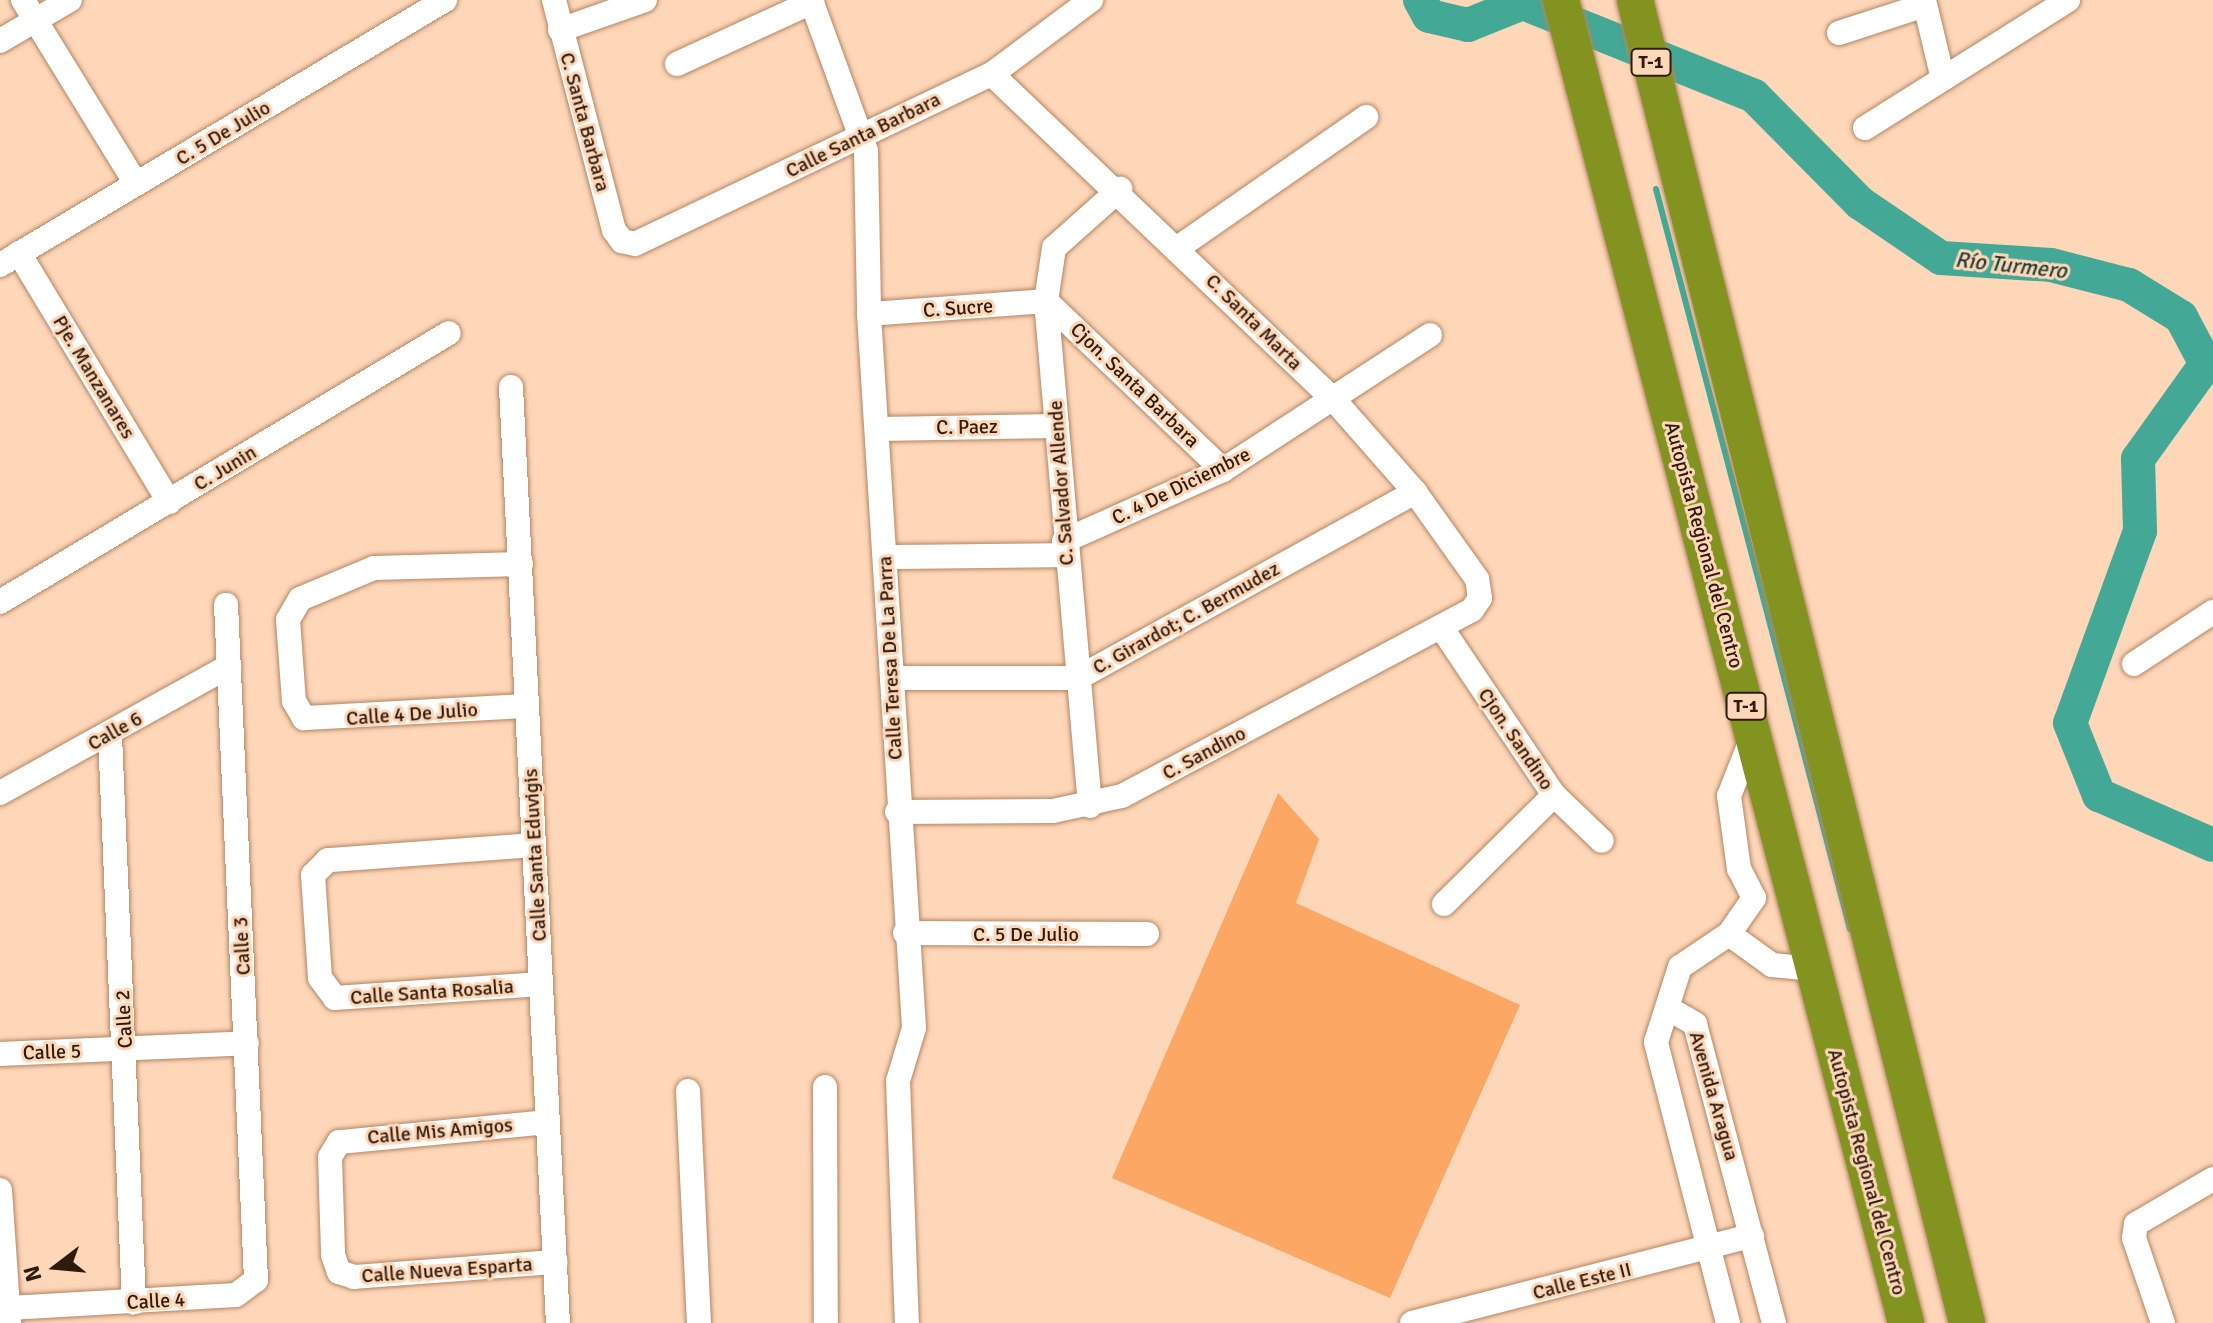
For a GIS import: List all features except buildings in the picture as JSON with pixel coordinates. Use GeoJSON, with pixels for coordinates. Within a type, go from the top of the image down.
{"type":"FeatureCollection","features":[{"type":"Feature","properties":{"kind":"highway","name":"Autopista Regional del Centro"},"geometry":{"type":"LineString","coordinates":[[1561,0],[1906,1323]]}},
{"type":"Feature","properties":{"kind":"highway","name":"T-1"},"geometry":{"type":"LineString","coordinates":[[1635,0],[1967,1323]]}},
{"type":"Feature","properties":{"kind":"street"},"geometry":{"type":"LineString","coordinates":[[0,41],[30,10],[70,0]]}},
{"type":"Feature","properties":{"kind":"street","name":"C. 5 De Julio"},"geometry":{"type":"LineString","coordinates":[[10,259],[445,0]]}},
{"type":"Feature","properties":{"kind":"street","name":"C. Santa Barbara"},"geometry":{"type":"LineString","coordinates":[[554,0],[622,241]]}},
{"type":"Feature","properties":{"kind":"street"},"geometry":{"type":"LineString","coordinates":[[560,30],[645,0]]}},
{"type":"Feature","properties":{"kind":"street","name":"Calle Santa Barbara"},"geometry":{"type":"LineString","coordinates":[[622,241],[651,239],[862,134],[992,74],[1091,0]]}},
{"type":"Feature","properties":{"kind":"street"},"geometry":{"type":"LineString","coordinates":[[1865,128],[2068,0]]}},
{"type":"Feature","properties":{"kind":"street"},"geometry":{"type":"LineString","coordinates":[[677,64],[812,1]]}},
{"type":"Feature","properties":{"kind":"street","name":"Calle Teresa De La Parra"},"geometry":{"type":"LineString","coordinates":[[812,1],[862,134],[897,812],[914,1028],[898,1081],[907,1323]]}},
{"type":"Feature","properties":{"kind":"street"},"geometry":{"type":"LineString","coordinates":[[1839,33],[1924,3],[1943,79]]}},
{"type":"Feature","properties":{"kind":"street"},"geometry":{"type":"LineString","coordinates":[[30,10],[136,184]]}},
{"type":"Feature","properties":{"kind":"street","name":"C. Santa Marta"},"geometry":{"type":"LineString","coordinates":[[992,74],[1120,189],[1336,402],[1415,492],[1477,579],[1480,598]]}},
{"type":"Feature","properties":{"kind":"street"},"geometry":{"type":"LineString","coordinates":[[1179,247],[1366,117]]}},
{"type":"Feature","properties":{"kind":"street","name":"C. Salvador Allende"},"geometry":{"type":"LineString","coordinates":[[1090,806],[1065,548],[1046,301],[1054,248],[1120,189]]}},
{"type":"Feature","properties":{"kind":"street","name":"Pje. Manzanares"},"geometry":{"type":"LineString","coordinates":[[10,259],[169,502]]}},
{"type":"Feature","properties":{"kind":"street","name":"C. Sucre"},"geometry":{"type":"LineString","coordinates":[[869,314],[1046,301]]}},
{"type":"Feature","properties":{"kind":"street","name":"Cjon. Santa Barbara"},"geometry":{"type":"LineString","coordinates":[[1046,301],[1223,470]]}},
{"type":"Feature","properties":{"kind":"street","name":"C. Junin"},"geometry":{"type":"LineString","coordinates":[[0,602],[449,333]]}},
{"type":"Feature","properties":{"kind":"street","name":"C. 4 De Diciembre"},"geometry":{"type":"LineString","coordinates":[[885,557],[1065,548],[1223,470],[1336,402],[1430,335]]}},
{"type":"Feature","properties":{"kind":"street","name":"Calle Santa Eduvigis"},"geometry":{"type":"LineString","coordinates":[[511,387],[558,1323]]}},
{"type":"Feature","properties":{"kind":"street","name":"C. Paez"},"geometry":{"type":"LineString","coordinates":[[878,429],[1057,426]]}},
{"type":"Feature","properties":{"kind":"street","name":"C. Girardot; C. Bermudez"},"geometry":{"type":"LineString","coordinates":[[892,678],[1078,678],[1415,492]]}},
{"type":"Feature","properties":{"kind":"street","name":"Calle 4 De Julio"},"geometry":{"type":"LineString","coordinates":[[521,564],[374,568],[294,603],[288,620],[299,714],[311,721],[527,706]]}},
{"type":"Feature","properties":{"kind":"street","name":"C. Sandino"},"geometry":{"type":"LineString","coordinates":[[897,812],[1090,806],[1122,796],[1441,627],[1480,598]]}},
{"type":"Feature","properties":{"kind":"street","name":"Calle 3"},"geometry":{"type":"LineString","coordinates":[[226,605],[257,1268],[251,1286]]}},
{"type":"Feature","properties":{"kind":"street"},"geometry":{"type":"LineString","coordinates":[[2134,664],[2213,612]]}},
{"type":"Feature","properties":{"kind":"street","name":"Cjon. Sandino"},"geometry":{"type":"LineString","coordinates":[[1441,627],[1554,795],[1602,841]]}},
{"type":"Feature","properties":{"kind":"street","name":"Calle 6"},"geometry":{"type":"LineString","coordinates":[[0,793],[110,735],[229,666]]}},
{"type":"Feature","properties":{"kind":"street","name":"Calle 2"},"geometry":{"type":"LineString","coordinates":[[110,735],[126,1050],[134,1302]]}},
{"type":"Feature","properties":{"kind":"street"},"geometry":{"type":"LineString","coordinates":[[1753,735],[1729,796],[1739,869],[1754,898]]}},
{"type":"Feature","properties":{"kind":"street"},"geometry":{"type":"LineString","coordinates":[[1444,904],[1554,795]]}},
{"type":"Feature","properties":{"kind":"street","name":"Calle Santa Rosalia"},"geometry":{"type":"LineString","coordinates":[[534,845],[317,866],[313,875],[325,991],[335,998],[541,984]]}},
{"type":"Feature","properties":{"kind":"street"},"geometry":{"type":"LineString","coordinates":[[1671,1010],[1680,967],[1729,934],[1754,898],[1787,863]]}},
{"type":"Feature","properties":{"kind":"street","name":"C. 5 De Julio"},"geometry":{"type":"LineString","coordinates":[[905,933],[1147,934]]}},
{"type":"Feature","properties":{"kind":"street"},"geometry":{"type":"LineString","coordinates":[[1729,934],[1772,965],[1814,969]]}},
{"type":"Feature","properties":{"kind":"street","name":"Avenida Aragua"},"geometry":{"type":"LineString","coordinates":[[1728,1323],[1656,1042],[1671,1010],[1695,1024],[1774,1323]]}},
{"type":"Feature","properties":{"kind":"street","name":"Calle 5"},"geometry":{"type":"LineString","coordinates":[[0,1054],[247,1043]]}},
{"type":"Feature","properties":{"kind":"street"},"geometry":{"type":"LineString","coordinates":[[825,1087],[826,1323]]}},
{"type":"Feature","properties":{"kind":"street"},"geometry":{"type":"LineString","coordinates":[[688,1091],[699,1323]]}},
{"type":"Feature","properties":{"kind":"street","name":"Calle Mis Amigos"},"geometry":{"type":"LineString","coordinates":[[339,1272],[333,1255],[334,1146],[345,1139],[548,1122]]}},
{"type":"Feature","properties":{"kind":"street"},"geometry":{"type":"LineString","coordinates":[[2163,1323],[2134,1238],[2136,1224],[2213,1179]]}},
{"type":"Feature","properties":{"kind":"street"},"geometry":{"type":"LineString","coordinates":[[0,1190],[9,1315]]}},
{"type":"Feature","properties":{"kind":"street","name":"Calle Este II"},"geometry":{"type":"LineString","coordinates":[[1412,1323],[1752,1236]]}},
{"type":"Feature","properties":{"kind":"street","name":"Calle Nueva Esparta"},"geometry":{"type":"LineString","coordinates":[[339,1272],[354,1277],[555,1262]]}},
{"type":"Feature","properties":{"kind":"street","name":"Calle 4"},"geometry":{"type":"LineString","coordinates":[[9,1315],[236,1295],[251,1286]]}},
{"type":"Feature","properties":{"kind":"waterway","name":"Río Turmero"},"geometry":{"type":"LineString","coordinates":[[1420,0],[1429,16],[1468,25],[1523,3],[1754,96],[1860,203],[1941,258],[2051,265],[2129,285],[2181,317],[2206,364],[2138,459],[2140,531],[2070,723],[2099,795],[2213,845]]}},
{"type":"Feature","properties":{"kind":"waterway"},"geometry":{"type":"LineString","coordinates":[[1656,189],[1850,929]]}}]}
